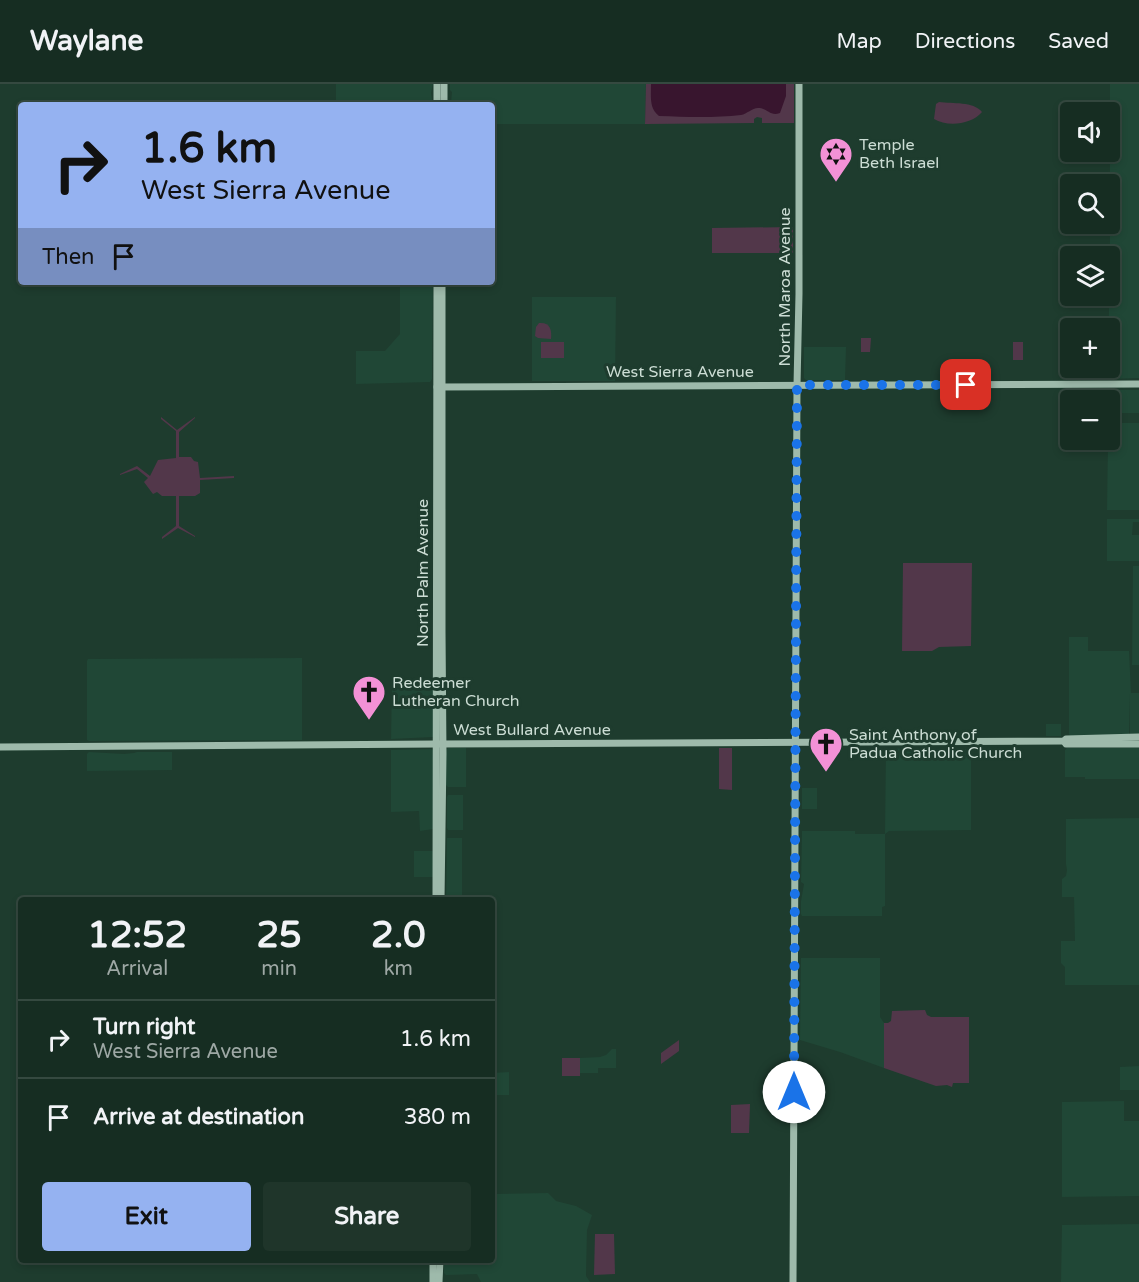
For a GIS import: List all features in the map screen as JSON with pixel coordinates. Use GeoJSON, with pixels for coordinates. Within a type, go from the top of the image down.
{"type":"FeatureCollection","features":[{"type":"Feature","properties":{"kind":"main road"},"geometry":{"type":"LineString","coordinates":[[437,84],[437,102]]}},
{"type":"Feature","properties":{"kind":"main road"},"geometry":{"type":"LineString","coordinates":[[444,84],[444,102]]}},
{"type":"Feature","properties":{"kind":"main road","name":"North Maroa Avenue"},"geometry":{"type":"LineString","coordinates":[[793,1282],[799,84]]}},
{"type":"Feature","properties":{"kind":"main road","name":"North Palm Avenue"},"geometry":{"type":"LineString","coordinates":[[436,897],[443,703],[439,387],[442,312],[440,285]]}},
{"type":"Feature","properties":{"kind":"main road","name":"North Palm Avenue"},"geometry":{"type":"LineString","coordinates":[[440,285],[436,673],[440,744],[441,897]]}},
{"type":"Feature","properties":{"kind":"main road","name":"West Sierra Avenue"},"geometry":{"type":"LineString","coordinates":[[439,387],[1139,384]]}},
{"type":"Feature","properties":{"kind":"main road"},"geometry":{"type":"LineString","coordinates":[[436,673],[440,702],[443,703]]}},
{"type":"Feature","properties":{"kind":"main road","name":"West Bullard Avenue"},"geometry":{"type":"LineString","coordinates":[[0,747],[1064,741],[1066,739],[1139,737]]}},
{"type":"Feature","properties":{"kind":"main road"},"geometry":{"type":"LineString","coordinates":[[1079,744],[1086,741],[1104,741],[1108,738]]}},
{"type":"Feature","properties":{"kind":"main road","name":"West Bullard Avenue"},"geometry":{"type":"LineString","coordinates":[[1064,741],[1066,744],[1139,744]]}},
{"type":"Feature","properties":{"kind":"main road"},"geometry":{"type":"LineString","coordinates":[[434,1263],[437,1280]]}},
{"type":"Feature","properties":{"kind":"main road"},"geometry":{"type":"LineString","coordinates":[[437,1280],[440,1263]]}},
{"type":"Feature","properties":{"kind":"shaded area"},"geometry":{"type":"Polygon","coordinates":[[[336,84],[433,84],[432,102],[336,102],[336,84]]]}},
{"type":"Feature","properties":{"kind":"shaded area"},"geometry":{"type":"Polygon","coordinates":[[[450,84],[646,84],[645,124],[495,124],[495,102],[451,102],[452,92],[450,84]]]}},
{"type":"Feature","properties":{"kind":"shaded area"},"geometry":{"type":"Polygon","coordinates":[[[646,84],[794,84],[794,123],[762,123],[762,118],[757,117],[754,123],[645,124],[646,84]]]}},
{"type":"Feature","properties":{"kind":"shaded area"},"geometry":{"type":"Polygon","coordinates":[[[651,84],[786,84],[786,96],[780,113],[777,114],[758,108],[731,116],[659,116],[652,106],[651,84]]]}},
{"type":"Feature","properties":{"kind":"shaded area"},"geometry":{"type":"Polygon","coordinates":[[[1110,84],[1139,84],[1139,378],[1108,379],[1120,378],[1120,318],[1109,318],[1109,306],[1120,306],[1120,246],[1110,246],[1110,234],[1120,234],[1120,174],[1110,174],[1110,162],[1120,162],[1120,102],[1110,102],[1110,84]]]}},
{"type":"Feature","properties":{"kind":"shaded area"},"geometry":{"type":"Polygon","coordinates":[[[939,102],[973,106],[982,112],[972,120],[965,122],[952,124],[939,122],[934,119],[936,104],[939,102]]]}},
{"type":"Feature","properties":{"kind":"shaded area"},"geometry":{"type":"Polygon","coordinates":[[[793,227],[793,253],[712,253],[712,228],[793,227]]]}},
{"type":"Feature","properties":{"kind":"shaded area"},"geometry":{"type":"Polygon","coordinates":[[[400,285],[433,285],[432,379],[430,382],[356,384],[356,351],[385,351],[400,334],[400,285]]]}},
{"type":"Feature","properties":{"kind":"shaded area"},"geometry":{"type":"Polygon","coordinates":[[[532,297],[616,297],[615,381],[532,381],[532,297]]]}},
{"type":"Feature","properties":{"kind":"shaded area"},"geometry":{"type":"Polygon","coordinates":[[[539,323],[550,327],[551,339],[535,336],[539,323]]]}},
{"type":"Feature","properties":{"kind":"shaded area"},"geometry":{"type":"Polygon","coordinates":[[[861,338],[871,338],[870,352],[861,352],[861,338]]]}},
{"type":"Feature","properties":{"kind":"shaded area"},"geometry":{"type":"Polygon","coordinates":[[[541,342],[564,342],[564,358],[541,358],[541,342]]]}},
{"type":"Feature","properties":{"kind":"shaded area"},"geometry":{"type":"Polygon","coordinates":[[[1013,342],[1023,342],[1023,360],[1013,360],[1013,342]]]}},
{"type":"Feature","properties":{"kind":"shaded area"},"geometry":{"type":"Polygon","coordinates":[[[804,347],[846,347],[845,380],[806,380],[804,378],[804,347]]]}},
{"type":"Feature","properties":{"kind":"shaded area"},"geometry":{"type":"Polygon","coordinates":[[[1120,390],[1139,390],[1139,413],[1120,413],[1120,390]]]}},
{"type":"Feature","properties":{"kind":"shaded area"},"geometry":{"type":"Polygon","coordinates":[[[161,417],[177,430],[195,417],[179,432],[179,457],[191,457],[198,462],[200,478],[234,476],[234,478],[200,480],[200,493],[195,496],[179,496],[179,526],[195,537],[178,528],[162,539],[176,526],[176,496],[162,496],[157,492],[153,494],[144,482],[148,478],[137,469],[120,475],[137,466],[150,476],[158,460],[176,458],[176,431],[161,417]]]}},
{"type":"Feature","properties":{"kind":"shaded area"},"geometry":{"type":"Polygon","coordinates":[[[1120,423],[1139,423],[1139,510],[1107,510],[1108,450],[1120,450],[1120,423]]]}},
{"type":"Feature","properties":{"kind":"shaded area"},"geometry":{"type":"Polygon","coordinates":[[[1107,519],[1139,519],[1139,522],[1133,522],[1132,535],[1139,535],[1139,561],[1107,561],[1107,519]]]}},
{"type":"Feature","properties":{"kind":"shaded area"},"geometry":{"type":"Polygon","coordinates":[[[903,563],[972,563],[971,646],[939,647],[932,651],[902,651],[903,563]]]}},
{"type":"Feature","properties":{"kind":"shaded area"},"geometry":{"type":"Polygon","coordinates":[[[1133,566],[1139,566],[1139,665],[1132,665],[1133,566]]]}},
{"type":"Feature","properties":{"kind":"shaded area"},"geometry":{"type":"Polygon","coordinates":[[[1069,637],[1088,637],[1088,651],[1129,651],[1131,693],[1139,693],[1139,735],[1130,734],[1130,693],[1129,735],[1070,736],[1069,637]]]}},
{"type":"Feature","properties":{"kind":"shaded area"},"geometry":{"type":"Polygon","coordinates":[[[302,658],[302,740],[87,740],[88,659],[302,658]]]}},
{"type":"Feature","properties":{"kind":"shaded area"},"geometry":{"type":"Polygon","coordinates":[[[392,684],[433,684],[433,737],[391,739],[392,684]]]}},
{"type":"Feature","properties":{"kind":"shaded area"},"geometry":{"type":"Polygon","coordinates":[[[1046,724],[1061,724],[1061,736],[1046,736],[1046,724]]]}},
{"type":"Feature","properties":{"kind":"shaded area"},"geometry":{"type":"Polygon","coordinates":[[[466,748],[466,787],[446,785],[446,750],[466,748]]]}},
{"type":"Feature","properties":{"kind":"shaded area"},"geometry":{"type":"Polygon","coordinates":[[[719,748],[732,748],[732,790],[719,789],[719,748]]]}},
{"type":"Feature","properties":{"kind":"shaded area"},"geometry":{"type":"Polygon","coordinates":[[[886,748],[911,751],[920,749],[971,750],[971,830],[889,831],[885,834],[886,748]]]}},
{"type":"Feature","properties":{"kind":"shaded area"},"geometry":{"type":"Polygon","coordinates":[[[1067,748],[1139,748],[1139,779],[1065,777],[1065,750],[1067,748]]]}},
{"type":"Feature","properties":{"kind":"shaded area"},"geometry":{"type":"Polygon","coordinates":[[[431,749],[434,751],[433,829],[420,831],[419,811],[391,812],[391,750],[431,749]]]}},
{"type":"Feature","properties":{"kind":"shaded area"},"geometry":{"type":"Polygon","coordinates":[[[89,752],[124,754],[172,752],[172,770],[87,771],[89,752]]]}},
{"type":"Feature","properties":{"kind":"shaded area"},"geometry":{"type":"Polygon","coordinates":[[[802,788],[817,788],[817,809],[802,809],[802,788]]]}},
{"type":"Feature","properties":{"kind":"shaded area"},"geometry":{"type":"Polygon","coordinates":[[[448,795],[463,795],[463,830],[448,830],[447,828],[448,795]]]}},
{"type":"Feature","properties":{"kind":"shaded area"},"geometry":{"type":"Polygon","coordinates":[[[1139,818],[1139,985],[1065,985],[1065,967],[1061,963],[1061,941],[1075,941],[1074,897],[1062,897],[1062,879],[1066,876],[1067,870],[1066,819],[1139,818]]]}},
{"type":"Feature","properties":{"kind":"shaded area"},"geometry":{"type":"Polygon","coordinates":[[[802,831],[855,831],[855,834],[885,834],[885,906],[882,907],[882,916],[802,916],[801,901],[804,884],[801,882],[802,831]]]}},
{"type":"Feature","properties":{"kind":"shaded area"},"geometry":{"type":"Polygon","coordinates":[[[447,838],[462,838],[462,897],[446,897],[447,838]]]}},
{"type":"Feature","properties":{"kind":"shaded area"},"geometry":{"type":"Polygon","coordinates":[[[414,851],[433,851],[433,877],[414,877],[414,851]]]}},
{"type":"Feature","properties":{"kind":"shaded area"},"geometry":{"type":"Polygon","coordinates":[[[801,958],[880,958],[880,1017],[884,1023],[884,1068],[800,1040],[801,958]]]}},
{"type":"Feature","properties":{"kind":"shaded area"},"geometry":{"type":"Polygon","coordinates":[[[925,1010],[931,1017],[969,1017],[969,1083],[953,1083],[952,1087],[936,1086],[884,1068],[884,1023],[891,1021],[892,1011],[925,1010]]]}},
{"type":"Feature","properties":{"kind":"shaded area"},"geometry":{"type":"Polygon","coordinates":[[[679,1040],[679,1051],[661,1064],[661,1053],[679,1040]]]}},
{"type":"Feature","properties":{"kind":"shaded area"},"geometry":{"type":"Polygon","coordinates":[[[616,1049],[616,1068],[598,1068],[598,1073],[580,1073],[580,1058],[600,1057],[616,1049]]]}},
{"type":"Feature","properties":{"kind":"shaded area"},"geometry":{"type":"Polygon","coordinates":[[[562,1058],[580,1058],[580,1076],[562,1076],[562,1058]]]}},
{"type":"Feature","properties":{"kind":"shaded area"},"geometry":{"type":"Polygon","coordinates":[[[1139,1066],[1139,1090],[1120,1090],[1120,1067],[1139,1066]]]}},
{"type":"Feature","properties":{"kind":"shaded area"},"geometry":{"type":"Polygon","coordinates":[[[509,1072],[509,1095],[495,1095],[495,1073],[509,1072]]]}},
{"type":"Feature","properties":{"kind":"shaded area"},"geometry":{"type":"Polygon","coordinates":[[[1124,1101],[1124,1121],[1139,1121],[1139,1196],[1062,1197],[1062,1102],[1124,1101]]]}},
{"type":"Feature","properties":{"kind":"shaded area"},"geometry":{"type":"Polygon","coordinates":[[[750,1104],[749,1133],[731,1133],[731,1105],[750,1104]]]}},
{"type":"Feature","properties":{"kind":"shaded area"},"geometry":{"type":"Polygon","coordinates":[[[548,1193],[556,1201],[576,1206],[592,1215],[587,1230],[586,1276],[590,1282],[481,1282],[477,1274],[446,1275],[444,1263],[495,1263],[495,1194],[548,1193]]]}},
{"type":"Feature","properties":{"kind":"shaded area"},"geometry":{"type":"Polygon","coordinates":[[[1139,1224],[1139,1282],[1061,1282],[1062,1225],[1139,1224]]]}},
{"type":"Feature","properties":{"kind":"shaded area"},"geometry":{"type":"Polygon","coordinates":[[[595,1234],[614,1234],[615,1274],[594,1275],[595,1234]]]}},
{"type":"Feature","properties":{"kind":"place","name":"Temple Beth Israel"},"geometry":{"type":"Point","coordinates":[836,183]}},
{"type":"Feature","properties":{"kind":"place","name":"Redeemer Lutheran Church"},"geometry":{"type":"Point","coordinates":[369,721]}},
{"type":"Feature","properties":{"kind":"place","name":"Saint Anthony of Padua Catholic Church"},"geometry":{"type":"Point","coordinates":[826,773]}},
{"type":"Feature","properties":{"kind":"route"},"geometry":{"type":"LineString","coordinates":[[794,1092],[797,385],[966,385]]}}]}
